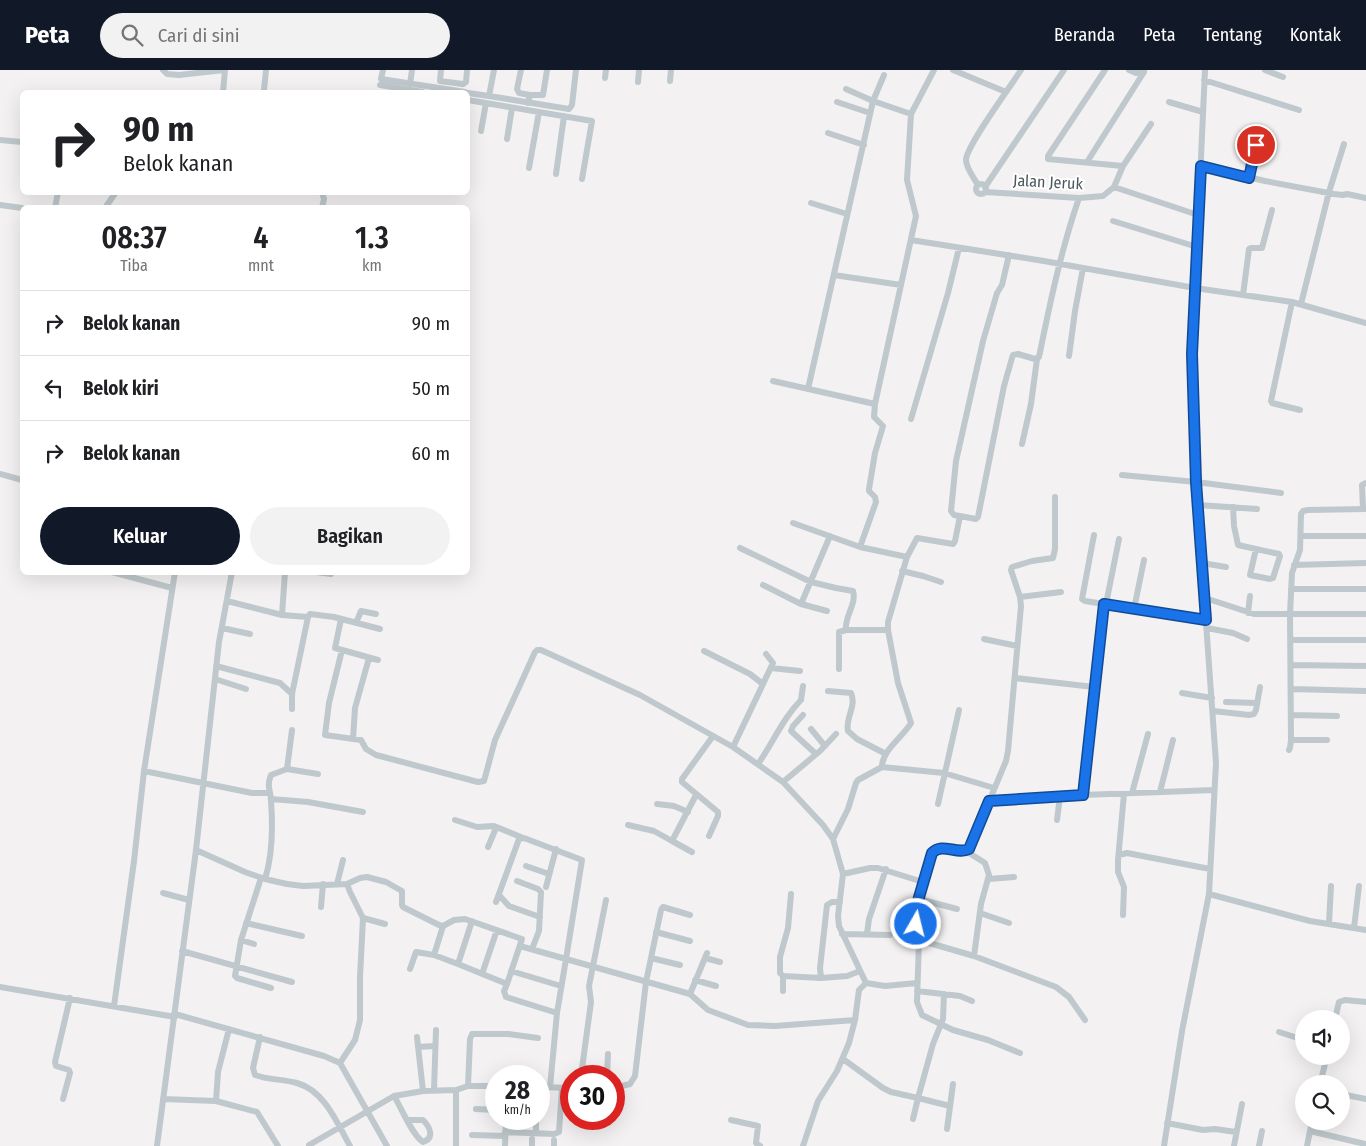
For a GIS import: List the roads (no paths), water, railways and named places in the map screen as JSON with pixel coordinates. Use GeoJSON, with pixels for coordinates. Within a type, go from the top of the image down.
{"type":"FeatureCollection","features":[{"type":"Feature","properties":{"kind":"street"},"geometry":{"type":"LineString","coordinates":[[162,70],[167,74],[179,75],[224,70],[223,90]]}},
{"type":"Feature","properties":{"kind":"street"},"geometry":{"type":"LineString","coordinates":[[264,90],[266,70]]}},
{"type":"Feature","properties":{"kind":"street"},"geometry":{"type":"LineString","coordinates":[[383,70],[380,86],[450,90],[452,82]]}},
{"type":"Feature","properties":{"kind":"street"},"geometry":{"type":"LineString","coordinates":[[408,89],[412,70]]}},
{"type":"Feature","properties":{"kind":"street"},"geometry":{"type":"LineString","coordinates":[[441,70],[440,80],[465,84],[468,70]]}},
{"type":"Feature","properties":{"kind":"street"},"geometry":{"type":"LineString","coordinates":[[489,96],[494,70]]}},
{"type":"Feature","properties":{"kind":"street"},"geometry":{"type":"LineString","coordinates":[[521,70],[518,91],[530,95],[543,95],[548,70]]}},
{"type":"Feature","properties":{"kind":"street"},"geometry":{"type":"LineString","coordinates":[[470,94],[569,109],[572,105],[576,70]]}},
{"type":"Feature","properties":{"kind":"street"},"geometry":{"type":"LineString","coordinates":[[605,78],[606,70]]}},
{"type":"Feature","properties":{"kind":"street"},"geometry":{"type":"LineString","coordinates":[[638,82],[639,70]]}},
{"type":"Feature","properties":{"kind":"street"},"geometry":{"type":"LineString","coordinates":[[670,81],[671,70]]}},
{"type":"Feature","properties":{"kind":"street"},"geometry":{"type":"LineString","coordinates":[[860,547],[876,502],[869,489],[875,453],[883,426],[882,422],[874,417],[875,404],[916,216],[907,180],[911,114],[934,70]]}},
{"type":"Feature","properties":{"kind":"street"},"geometry":{"type":"LineString","coordinates":[[953,70],[1006,92]]}},
{"type":"Feature","properties":{"kind":"street"},"geometry":{"type":"LineString","coordinates":[[1021,70],[976,137],[967,155],[966,164],[978,185],[976,192],[981,194],[1064,70]]}},
{"type":"Feature","properties":{"kind":"street"},"geometry":{"type":"LineString","coordinates":[[1105,70],[1048,156],[1048,159],[1050,161],[1087,162],[1123,166]]}},
{"type":"Feature","properties":{"kind":"street"},"geometry":{"type":"LineString","coordinates":[[1129,70],[1136,73],[1144,71]]}},
{"type":"Feature","properties":{"kind":"street"},"geometry":{"type":"LineString","coordinates":[[1164,1146],[1182,1031],[1209,894],[1216,763],[1196,482],[1192,354],[1205,70]]}},
{"type":"Feature","properties":{"kind":"street"},"geometry":{"type":"LineString","coordinates":[[1268,70],[1283,77]]}},
{"type":"Feature","properties":{"kind":"street"},"geometry":{"type":"LineString","coordinates":[[1087,162],[1144,71]]}},
{"type":"Feature","properties":{"kind":"street"},"geometry":{"type":"LineString","coordinates":[[808,389],[873,101],[884,75]]}},
{"type":"Feature","properties":{"kind":"street"},"geometry":{"type":"LineString","coordinates":[[1204,80],[1299,110]]}},
{"type":"Feature","properties":{"kind":"street"},"geometry":{"type":"LineString","coordinates":[[846,89],[873,101],[911,114]]}},
{"type":"Feature","properties":{"kind":"street"},"geometry":{"type":"LineString","coordinates":[[528,103],[530,95]]}},
{"type":"Feature","properties":{"kind":"street"},"geometry":{"type":"LineString","coordinates":[[470,100],[592,121],[582,179]]}},
{"type":"Feature","properties":{"kind":"street"},"geometry":{"type":"LineString","coordinates":[[837,102],[870,114]]}},
{"type":"Feature","properties":{"kind":"street"},"geometry":{"type":"LineString","coordinates":[[1169,102],[1203,112]]}},
{"type":"Feature","properties":{"kind":"street"},"geometry":{"type":"LineString","coordinates":[[481,131],[486,103]]}},
{"type":"Feature","properties":{"kind":"street"},"geometry":{"type":"LineString","coordinates":[[507,139],[512,108]]}},
{"type":"Feature","properties":{"kind":"street"},"geometry":{"type":"LineString","coordinates":[[529,168],[538,112]]}},
{"type":"Feature","properties":{"kind":"street"},"geometry":{"type":"LineString","coordinates":[[556,174],[564,116]]}},
{"type":"Feature","properties":{"kind":"street"},"geometry":{"type":"LineString","coordinates":[[1151,124],[1123,166],[1114,187],[1198,215]]}},
{"type":"Feature","properties":{"kind":"street"},"geometry":{"type":"LineString","coordinates":[[828,133],[864,144]]}},
{"type":"Feature","properties":{"kind":"street"},"geometry":{"type":"LineString","coordinates":[[0,140],[20,142]]}},
{"type":"Feature","properties":{"kind":"street"},"geometry":{"type":"LineString","coordinates":[[1301,304],[1329,192],[1344,144]]}},
{"type":"Feature","properties":{"kind":"street"},"geometry":{"type":"LineString","coordinates":[[1249,178],[1256,145]]}},
{"type":"Feature","properties":{"kind":"street"},"geometry":{"type":"LineString","coordinates":[[1201,166],[1249,178],[1366,198]]}},
{"type":"Feature","properties":{"kind":"street","name":"Jalan Jeruk"},"geometry":{"type":"LineString","coordinates":[[985,189],[1079,198],[1102,196],[1114,187]]}},
{"type":"Feature","properties":{"kind":"street"},"geometry":{"type":"LineString","coordinates":[[1022,444],[1031,404],[1037,359],[1059,264],[1066,235],[1079,198]]}},
{"type":"Feature","properties":{"kind":"street"},"geometry":{"type":"LineString","coordinates":[[811,203],[847,214]]}},
{"type":"Feature","properties":{"kind":"street"},"geometry":{"type":"LineString","coordinates":[[0,205],[20,208]]}},
{"type":"Feature","properties":{"kind":"street"},"geometry":{"type":"LineString","coordinates":[[1243,295],[1249,249],[1262,249],[1272,210]]}},
{"type":"Feature","properties":{"kind":"street"},"geometry":{"type":"LineString","coordinates":[[1113,221],[1197,247]]}},
{"type":"Feature","properties":{"kind":"street"},"geometry":{"type":"LineString","coordinates":[[911,240],[1009,255],[1195,288],[1292,302],[1366,323]]}},
{"type":"Feature","properties":{"kind":"street"},"geometry":{"type":"LineString","coordinates":[[911,419],[948,293],[959,248]]}},
{"type":"Feature","properties":{"kind":"street"},"geometry":{"type":"LineString","coordinates":[[1009,255],[1002,285],[997,293],[984,341],[956,461],[951,511],[954,515],[976,519],[978,517],[1004,386],[1012,358],[1018,354],[1037,359]]}},
{"type":"Feature","properties":{"kind":"street"},"geometry":{"type":"LineString","coordinates":[[1069,356],[1083,268]]}},
{"type":"Feature","properties":{"kind":"street"},"geometry":{"type":"LineString","coordinates":[[834,275],[901,285]]}},
{"type":"Feature","properties":{"kind":"street"},"geometry":{"type":"LineString","coordinates":[[1292,302],[1271,401],[1272,403],[1300,410]]}},
{"type":"Feature","properties":{"kind":"street"},"geometry":{"type":"LineString","coordinates":[[773,381],[875,404]]}},
{"type":"Feature","properties":{"kind":"street"},"geometry":{"type":"LineString","coordinates":[[0,474],[20,479]]}},
{"type":"Feature","properties":{"kind":"street"},"geometry":{"type":"LineString","coordinates":[[1122,475],[1281,493]]}},
{"type":"Feature","properties":{"kind":"street"},"geometry":{"type":"LineString","coordinates":[[1289,750],[1292,715],[1291,589],[1292,573],[1300,550],[1302,536],[1301,514],[1303,511],[1364,509],[1362,485],[1366,483]]}},
{"type":"Feature","properties":{"kind":"street"},"geometry":{"type":"LineString","coordinates":[[966,851],[973,842],[1006,761],[1008,751],[1016,678],[1020,597],[1011,570],[1012,567],[1032,561],[1051,559],[1054,555],[1055,497]]}},
{"type":"Feature","properties":{"kind":"street"},"geometry":{"type":"LineString","coordinates":[[1198,505],[1257,509]]}},
{"type":"Feature","properties":{"kind":"street"},"geometry":{"type":"LineString","coordinates":[[1233,507],[1236,543],[1279,554],[1273,578],[1250,575],[1256,549]]}},
{"type":"Feature","properties":{"kind":"street"},"geometry":{"type":"LineString","coordinates":[[882,767],[882,761],[886,754],[909,726],[912,719],[898,683],[888,630],[888,622],[906,557],[917,538],[953,544],[960,516]]}},
{"type":"Feature","properties":{"kind":"street"},"geometry":{"type":"LineString","coordinates":[[793,523],[860,547],[906,557]]}},
{"type":"Feature","properties":{"kind":"street"},"geometry":{"type":"LineString","coordinates":[[1094,535],[1082,599],[1206,620]]}},
{"type":"Feature","properties":{"kind":"street"},"geometry":{"type":"LineString","coordinates":[[802,604],[830,536]]}},
{"type":"Feature","properties":{"kind":"street"},"geometry":{"type":"LineString","coordinates":[[1302,536],[1366,536]]}},
{"type":"Feature","properties":{"kind":"street"},"geometry":{"type":"LineString","coordinates":[[1083,795],[1105,604],[1119,539]]}},
{"type":"Feature","properties":{"kind":"street"},"geometry":{"type":"LineString","coordinates":[[740,548],[811,582],[854,590],[854,597],[845,624],[846,630]]}},
{"type":"Feature","properties":{"kind":"street"},"geometry":{"type":"LineString","coordinates":[[1134,609],[1144,560]]}},
{"type":"Feature","properties":{"kind":"street"},"geometry":{"type":"LineString","coordinates":[[1202,563],[1226,567]]}},
{"type":"Feature","properties":{"kind":"street"},"geometry":{"type":"LineString","coordinates":[[1294,565],[1366,563]]}},
{"type":"Feature","properties":{"kind":"street"},"geometry":{"type":"LineString","coordinates":[[902,571],[941,582]]}},
{"type":"Feature","properties":{"kind":"street"},"geometry":{"type":"LineString","coordinates":[[123,575],[172,588]]}},
{"type":"Feature","properties":{"kind":"street"},"geometry":{"type":"LineString","coordinates":[[114,1006],[144,771],[174,575]]}},
{"type":"Feature","properties":{"kind":"street"},"geometry":{"type":"LineString","coordinates":[[157,1146],[196,850],[216,666],[231,575]]}},
{"type":"Feature","properties":{"kind":"street"},"geometry":{"type":"LineString","coordinates":[[282,614],[286,575]]}},
{"type":"Feature","properties":{"kind":"street"},"geometry":{"type":"LineString","coordinates":[[763,585],[802,604],[827,611]]}},
{"type":"Feature","properties":{"kind":"street"},"geometry":{"type":"LineString","coordinates":[[1291,589],[1366,589]]}},
{"type":"Feature","properties":{"kind":"street"},"geometry":{"type":"LineString","coordinates":[[1020,597],[1061,592]]}},
{"type":"Feature","properties":{"kind":"street"},"geometry":{"type":"LineString","coordinates":[[1248,612],[1250,596]]}},
{"type":"Feature","properties":{"kind":"street"},"geometry":{"type":"LineString","coordinates":[[1205,598],[1254,614],[1366,614]]}},
{"type":"Feature","properties":{"kind":"street"},"geometry":{"type":"LineString","coordinates":[[227,601],[282,614],[308,617],[310,614],[341,619],[380,629]]}},
{"type":"Feature","properties":{"kind":"street"},"geometry":{"type":"LineString","coordinates":[[356,623],[361,611],[376,614]]}},
{"type":"Feature","properties":{"kind":"street"},"geometry":{"type":"LineString","coordinates":[[292,709],[292,694],[308,617]]}},
{"type":"Feature","properties":{"kind":"street"},"geometry":{"type":"LineString","coordinates":[[341,619],[336,649],[378,660]]}},
{"type":"Feature","properties":{"kind":"street"},"geometry":{"type":"LineString","coordinates":[[222,628],[250,634]]}},
{"type":"Feature","properties":{"kind":"street"},"geometry":{"type":"LineString","coordinates":[[1207,628],[1233,633],[1246,639]]}},
{"type":"Feature","properties":{"kind":"street"},"geometry":{"type":"LineString","coordinates":[[839,669],[839,632],[846,630],[888,630]]}},
{"type":"Feature","properties":{"kind":"street"},"geometry":{"type":"LineString","coordinates":[[984,639],[1017,646]]}},
{"type":"Feature","properties":{"kind":"street"},"geometry":{"type":"LineString","coordinates":[[1291,640],[1366,640]]}},
{"type":"Feature","properties":{"kind":"street"},"geometry":{"type":"LineString","coordinates":[[342,650],[329,703],[326,736],[361,740],[366,749],[376,755],[482,782],[486,777],[495,740],[538,650],[558,656],[632,691],[733,747],[783,782],[823,825],[833,839],[844,874],[838,921],[842,934],[866,983]]}},
{"type":"Feature","properties":{"kind":"street"},"geometry":{"type":"LineString","coordinates":[[704,651],[750,674],[763,684]]}},
{"type":"Feature","properties":{"kind":"street"},"geometry":{"type":"LineString","coordinates":[[733,747],[771,668],[773,660],[766,654]]}},
{"type":"Feature","properties":{"kind":"street"},"geometry":{"type":"LineString","coordinates":[[353,739],[355,708],[369,658]]}},
{"type":"Feature","properties":{"kind":"street"},"geometry":{"type":"LineString","coordinates":[[1292,665],[1366,666]]}},
{"type":"Feature","properties":{"kind":"street"},"geometry":{"type":"LineString","coordinates":[[216,666],[280,682],[292,694]]}},
{"type":"Feature","properties":{"kind":"street"},"geometry":{"type":"LineString","coordinates":[[771,668],[800,671]]}},
{"type":"Feature","properties":{"kind":"street"},"geometry":{"type":"LineString","coordinates":[[1016,678],[1094,687]]}},
{"type":"Feature","properties":{"kind":"street"},"geometry":{"type":"LineString","coordinates":[[215,679],[246,689]]}},
{"type":"Feature","properties":{"kind":"street"},"geometry":{"type":"LineString","coordinates":[[758,764],[774,741],[789,712],[801,700],[803,686]]}},
{"type":"Feature","properties":{"kind":"street"},"geometry":{"type":"LineString","coordinates":[[1213,711],[1254,714],[1260,687]]}},
{"type":"Feature","properties":{"kind":"street"},"geometry":{"type":"LineString","coordinates":[[1292,690],[1366,691]]}},
{"type":"Feature","properties":{"kind":"street"},"geometry":{"type":"LineString","coordinates":[[828,691],[850,693],[852,703],[848,731],[857,739],[886,754]]}},
{"type":"Feature","properties":{"kind":"street"},"geometry":{"type":"LineString","coordinates":[[1182,693],[1212,698]]}},
{"type":"Feature","properties":{"kind":"street"},"geometry":{"type":"LineString","coordinates":[[1226,702],[1257,702]]}},
{"type":"Feature","properties":{"kind":"street"},"geometry":{"type":"LineString","coordinates":[[938,804],[959,710]]}},
{"type":"Feature","properties":{"kind":"street"},"geometry":{"type":"LineString","coordinates":[[803,715],[791,731],[816,754]]}},
{"type":"Feature","properties":{"kind":"street"},"geometry":{"type":"LineString","coordinates":[[1292,715],[1337,716]]}},
{"type":"Feature","properties":{"kind":"street"},"geometry":{"type":"LineString","coordinates":[[811,729],[825,746]]}},
{"type":"Feature","properties":{"kind":"street"},"geometry":{"type":"LineString","coordinates":[[288,769],[292,730]]}},
{"type":"Feature","properties":{"kind":"street"},"geometry":{"type":"LineString","coordinates":[[783,782],[825,746],[836,734]]}},
{"type":"Feature","properties":{"kind":"street"},"geometry":{"type":"LineString","coordinates":[[1132,793],[1148,734]]}},
{"type":"Feature","properties":{"kind":"street"},"geometry":{"type":"LineString","coordinates":[[709,836],[719,814],[683,785],[682,779],[713,736]]}},
{"type":"Feature","properties":{"kind":"street"},"geometry":{"type":"LineString","coordinates":[[1160,792],[1173,740]]}},
{"type":"Feature","properties":{"kind":"street"},"geometry":{"type":"LineString","coordinates":[[1291,740],[1327,740]]}},
{"type":"Feature","properties":{"kind":"street"},"geometry":{"type":"LineString","coordinates":[[833,839],[848,809],[858,780],[882,767],[944,773],[994,788]]}},
{"type":"Feature","properties":{"kind":"street"},"geometry":{"type":"LineString","coordinates":[[271,988],[235,976],[246,923],[272,852],[268,785],[271,775],[288,769],[318,774]]}},
{"type":"Feature","properties":{"kind":"street"},"geometry":{"type":"LineString","coordinates":[[144,771],[203,782],[208,785],[363,812]]}},
{"type":"Feature","properties":{"kind":"street"},"geometry":{"type":"LineString","coordinates":[[989,801],[1060,796],[1214,790]]}},
{"type":"Feature","properties":{"kind":"street"},"geometry":{"type":"LineString","coordinates":[[1123,915],[1124,887],[1118,872],[1124,794]]}},
{"type":"Feature","properties":{"kind":"street"},"geometry":{"type":"LineString","coordinates":[[672,841],[696,795]]}},
{"type":"Feature","properties":{"kind":"street"},"geometry":{"type":"LineString","coordinates":[[1057,820],[1060,796]]}},
{"type":"Feature","properties":{"kind":"street"},"geometry":{"type":"LineString","coordinates":[[656,804],[674,806],[688,812]]}},
{"type":"Feature","properties":{"kind":"street"},"geometry":{"type":"LineString","coordinates":[[455,820],[477,827],[496,828],[582,860],[561,986],[550,1087],[560,1088]]}},
{"type":"Feature","properties":{"kind":"street"},"geometry":{"type":"LineString","coordinates":[[628,825],[654,831],[692,852]]}},
{"type":"Feature","properties":{"kind":"street"},"geometry":{"type":"LineString","coordinates":[[488,847],[496,828]]}},
{"type":"Feature","properties":{"kind":"street"},"geometry":{"type":"LineString","coordinates":[[496,902],[521,838]]}},
{"type":"Feature","properties":{"kind":"street"},"geometry":{"type":"LineString","coordinates":[[546,887],[556,849]]}},
{"type":"Feature","properties":{"kind":"street"},"geometry":{"type":"LineString","coordinates":[[974,956],[980,913],[989,879],[985,863],[966,851],[935,849],[923,882],[914,917],[919,940],[917,1002],[922,1015],[940,1024],[1020,1053]]}},
{"type":"Feature","properties":{"kind":"street"},"geometry":{"type":"LineString","coordinates":[[196,850],[263,878],[303,886],[348,884],[367,877],[386,882],[402,892],[401,902],[403,907],[443,926],[459,919],[472,921],[566,959],[690,994],[708,1010],[748,1025],[780,1026],[855,1020]]}},
{"type":"Feature","properties":{"kind":"street"},"geometry":{"type":"LineString","coordinates":[[1119,855],[1127,852],[1210,869]]}},
{"type":"Feature","properties":{"kind":"street"},"geometry":{"type":"LineString","coordinates":[[337,884],[343,860]]}},
{"type":"Feature","properties":{"kind":"street"},"geometry":{"type":"LineString","coordinates":[[526,866],[549,874]]}},
{"type":"Feature","properties":{"kind":"street"},"geometry":{"type":"LineString","coordinates":[[844,874],[870,868],[886,869],[923,882]]}},
{"type":"Feature","properties":{"kind":"street"},"geometry":{"type":"LineString","coordinates":[[867,934],[869,919],[886,869]]}},
{"type":"Feature","properties":{"kind":"street"},"geometry":{"type":"LineString","coordinates":[[989,879],[1014,878]]}},
{"type":"Feature","properties":{"kind":"street"},"geometry":{"type":"LineString","coordinates":[[516,881],[540,890],[539,931],[533,947]]}},
{"type":"Feature","properties":{"kind":"street"},"geometry":{"type":"LineString","coordinates":[[321,907],[323,884]]}},
{"type":"Feature","properties":{"kind":"street"},"geometry":{"type":"LineString","coordinates":[[340,1063],[359,1031],[363,918],[348,884]]}},
{"type":"Feature","properties":{"kind":"street"},"geometry":{"type":"LineString","coordinates":[[1329,924],[1331,886]]}},
{"type":"Feature","properties":{"kind":"street"},"geometry":{"type":"LineString","coordinates":[[1354,928],[1359,886]]}},
{"type":"Feature","properties":{"kind":"street"},"geometry":{"type":"LineString","coordinates":[[164,893],[189,900]]}},
{"type":"Feature","properties":{"kind":"street"},"geometry":{"type":"LineString","coordinates":[[499,894],[509,906],[540,917]]}},
{"type":"Feature","properties":{"kind":"street"},"geometry":{"type":"LineString","coordinates":[[783,991],[780,957],[788,928],[791,894]]}},
{"type":"Feature","properties":{"kind":"street"},"geometry":{"type":"LineString","coordinates":[[1209,894],[1310,920],[1366,930]]}},
{"type":"Feature","properties":{"kind":"street"},"geometry":{"type":"LineString","coordinates":[[919,899],[957,909]]}},
{"type":"Feature","properties":{"kind":"street"},"geometry":{"type":"LineString","coordinates":[[582,1065],[591,1002],[589,986],[606,900]]}},
{"type":"Feature","properties":{"kind":"street"},"geometry":{"type":"LineString","coordinates":[[821,978],[820,968],[827,905],[828,902],[840,902]]}},
{"type":"Feature","properties":{"kind":"street"},"geometry":{"type":"LineString","coordinates":[[625,1086],[630,1084],[635,1076],[646,982],[661,910],[663,907],[690,915]]}},
{"type":"Feature","properties":{"kind":"street"},"geometry":{"type":"LineString","coordinates":[[980,913],[1009,923]]}},
{"type":"Feature","properties":{"kind":"street"},"geometry":{"type":"LineString","coordinates":[[363,918],[385,924]]}},
{"type":"Feature","properties":{"kind":"street"},"geometry":{"type":"LineString","coordinates":[[458,964],[472,921]]}},
{"type":"Feature","properties":{"kind":"street"},"geometry":{"type":"LineString","coordinates":[[246,923],[302,936]]}},
{"type":"Feature","properties":{"kind":"street"},"geometry":{"type":"LineString","coordinates":[[434,955],[443,926]]}},
{"type":"Feature","properties":{"kind":"street"},"geometry":{"type":"LineString","coordinates":[[482,974],[497,930]]}},
{"type":"Feature","properties":{"kind":"street"},"geometry":{"type":"LineString","coordinates":[[656,932],[690,941]]}},
{"type":"Feature","properties":{"kind":"street"},"geometry":{"type":"LineString","coordinates":[[842,934],[890,935]]}},
{"type":"Feature","properties":{"kind":"street"},"geometry":{"type":"LineString","coordinates":[[241,940],[254,944]]}},
{"type":"Feature","properties":{"kind":"street"},"geometry":{"type":"LineString","coordinates":[[919,940],[974,956],[1056,988],[1069,997],[1085,1020]]}},
{"type":"Feature","properties":{"kind":"street"},"geometry":{"type":"LineString","coordinates":[[521,942],[504,991],[506,997],[558,1013]]}},
{"type":"Feature","properties":{"kind":"street"},"geometry":{"type":"LineString","coordinates":[[182,951],[292,982]]}},
{"type":"Feature","properties":{"kind":"street"},"geometry":{"type":"LineString","coordinates":[[410,969],[416,952],[434,955],[506,984]]}},
{"type":"Feature","properties":{"kind":"street"},"geometry":{"type":"LineString","coordinates":[[690,994],[706,956],[720,962]]}},
{"type":"Feature","properties":{"kind":"street"},"geometry":{"type":"LineString","coordinates":[[651,958],[680,965]]}},
{"type":"Feature","properties":{"kind":"street"},"geometry":{"type":"LineString","coordinates":[[511,971],[561,986]]}},
{"type":"Feature","properties":{"kind":"street"},"geometry":{"type":"LineString","coordinates":[[783,976],[821,978],[847,976],[860,971]]}},
{"type":"Feature","properties":{"kind":"street"},"geometry":{"type":"LineString","coordinates":[[696,980],[716,986]]}},
{"type":"Feature","properties":{"kind":"street"},"geometry":{"type":"LineString","coordinates":[[866,983],[885,986],[917,983]]}},
{"type":"Feature","properties":{"kind":"street"},"geometry":{"type":"LineString","coordinates":[[803,1146],[818,1101],[838,1071],[843,1059],[855,1020],[859,990],[866,983]]}},
{"type":"Feature","properties":{"kind":"street"},"geometry":{"type":"LineString","coordinates":[[0,986],[175,1016],[260,1037],[332,1059],[340,1063],[387,1146]]}},
{"type":"Feature","properties":{"kind":"street"},"geometry":{"type":"LineString","coordinates":[[917,991],[960,996],[972,1001]]}},
{"type":"Feature","properties":{"kind":"street"},"geometry":{"type":"LineString","coordinates":[[913,1119],[943,1019],[944,994]]}},
{"type":"Feature","properties":{"kind":"street"},"geometry":{"type":"LineString","coordinates":[[63,1099],[70,1073],[68,1070],[56,1066],[55,1062],[70,998]]}},
{"type":"Feature","properties":{"kind":"street"},"geometry":{"type":"LineString","coordinates":[[1338,1010],[1340,1002],[1345,1000],[1366,1002]]}},
{"type":"Feature","properties":{"kind":"street"},"geometry":{"type":"LineString","coordinates":[[216,1101],[218,1072],[229,1029]]}},
{"type":"Feature","properties":{"kind":"street"},"geometry":{"type":"LineString","coordinates":[[434,1090],[436,1030]]}},
{"type":"Feature","properties":{"kind":"street"},"geometry":{"type":"LineString","coordinates":[[1279,1032],[1295,1037]]}},
{"type":"Feature","properties":{"kind":"street"},"geometry":{"type":"LineString","coordinates":[[468,1086],[470,1039],[472,1034],[508,1034],[538,1038]]}},
{"type":"Feature","properties":{"kind":"street"},"geometry":{"type":"LineString","coordinates":[[260,1037],[253,1068],[255,1075],[296,1082],[311,1089],[322,1100],[350,1146]]}},
{"type":"Feature","properties":{"kind":"street"},"geometry":{"type":"LineString","coordinates":[[417,1037],[423,1091]]}},
{"type":"Feature","properties":{"kind":"street"},"geometry":{"type":"LineString","coordinates":[[418,1048],[435,1046]]}},
{"type":"Feature","properties":{"kind":"street"},"geometry":{"type":"LineString","coordinates":[[607,1065],[608,1054]]}},
{"type":"Feature","properties":{"kind":"street"},"geometry":{"type":"LineString","coordinates":[[843,1059],[891,1092],[950,1106]]}},
{"type":"Feature","properties":{"kind":"street"},"geometry":{"type":"LineString","coordinates":[[947,1129],[952,1084]]}},
{"type":"Feature","properties":{"kind":"street"},"geometry":{"type":"LineString","coordinates":[[309,1145],[394,1096],[423,1091],[456,1090],[468,1086],[485,1086]]}},
{"type":"Feature","properties":{"kind":"street"},"geometry":{"type":"LineString","coordinates":[[456,1090],[456,1146]]}},
{"type":"Feature","properties":{"kind":"street"},"geometry":{"type":"LineString","coordinates":[[394,1096],[408,1120]]}},
{"type":"Feature","properties":{"kind":"street"},"geometry":{"type":"LineString","coordinates":[[1350,1096],[1366,1099]]}},
{"type":"Feature","properties":{"kind":"street"},"geometry":{"type":"LineString","coordinates":[[163,1099],[216,1101],[257,1112],[278,1146]]}},
{"type":"Feature","properties":{"kind":"street"},"geometry":{"type":"LineString","coordinates":[[1234,1146],[1242,1104]]}},
{"type":"Feature","properties":{"kind":"street"},"geometry":{"type":"LineString","coordinates":[[476,1110],[485,1110]]}},
{"type":"Feature","properties":{"kind":"street"},"geometry":{"type":"LineString","coordinates":[[731,1120],[758,1126],[756,1143],[760,1146]]}},
{"type":"Feature","properties":{"kind":"street"},"geometry":{"type":"LineString","coordinates":[[1167,1123],[1203,1130],[1215,1129],[1236,1132]]}},
{"type":"Feature","properties":{"kind":"street"},"geometry":{"type":"LineString","coordinates":[[505,1130],[505,1146]]}},
{"type":"Feature","properties":{"kind":"street"},"geometry":{"type":"LineString","coordinates":[[472,1135],[505,1134],[534,1139],[554,1134],[560,1130]]}},
{"type":"Feature","properties":{"kind":"street"},"geometry":{"type":"LineString","coordinates":[[1307,1146],[1310,1131],[1365,1144]]}},
{"type":"Feature","properties":{"kind":"street"},"geometry":{"type":"LineString","coordinates":[[1259,1146],[1262,1132]]}}]}
